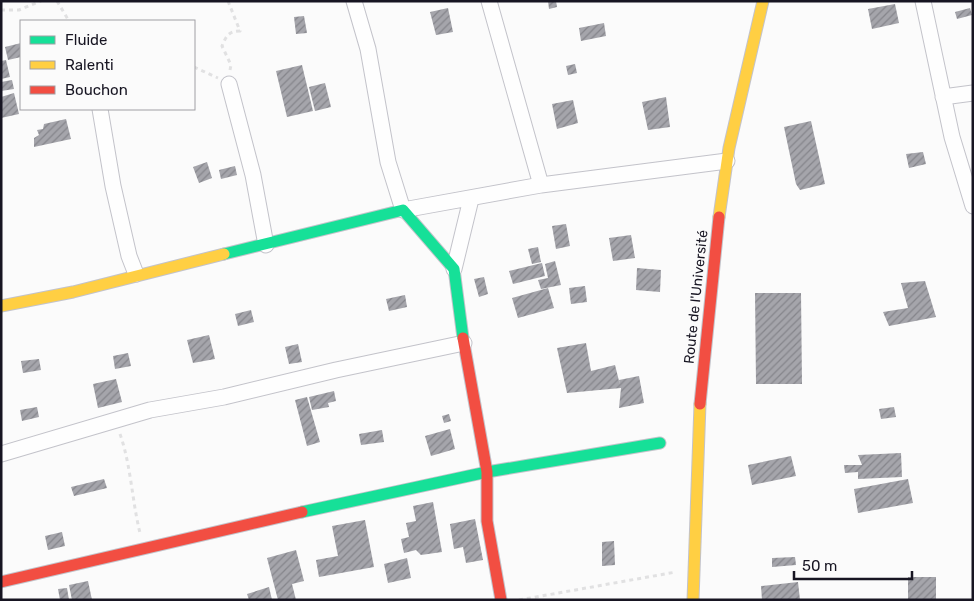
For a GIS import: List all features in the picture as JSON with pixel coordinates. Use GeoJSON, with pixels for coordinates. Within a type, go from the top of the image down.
{"type":"FeatureCollection","features":[{"type":"Feature","properties":{"kind":"street"},"geometry":{"type":"LineString","coordinates":[[354,1],[368,49],[388,162],[403,210],[454,268]]}},
{"type":"Feature","properties":{"kind":"street"},"geometry":{"type":"LineString","coordinates":[[489,1],[541,185]]}},
{"type":"Feature","properties":{"kind":"street","name":"Route de l'Université"},"geometry":{"type":"LineString","coordinates":[[693,600],[700,408],[727,161],[764,1]]}},
{"type":"Feature","properties":{"kind":"street"},"geometry":{"type":"LineString","coordinates":[[922,1],[952,137],[973,206]]}},
{"type":"Feature","properties":{"kind":"street"},"geometry":{"type":"LineString","coordinates":[[229,84],[251,167],[266,244]]}},
{"type":"Feature","properties":{"kind":"street"},"geometry":{"type":"LineString","coordinates":[[943,97],[973,93]]}},
{"type":"Feature","properties":{"kind":"street"},"geometry":{"type":"LineString","coordinates":[[100,110],[113,186],[129,256],[136,274]]}},
{"type":"Feature","properties":{"kind":"street"},"geometry":{"type":"LineString","coordinates":[[1,306],[73,292],[136,274],[403,210],[541,185],[727,161]]}},
{"type":"Feature","properties":{"kind":"street"},"geometry":{"type":"LineString","coordinates":[[471,199],[454,268],[464,342],[487,472],[487,521],[500,600]]}},
{"type":"Feature","properties":{"kind":"street"},"geometry":{"type":"LineString","coordinates":[[1,454],[159,408],[224,397],[464,342]]}},
{"type":"Feature","properties":{"kind":"street"},"geometry":{"type":"LineString","coordinates":[[1,582],[63,569],[144,548],[487,472],[660,443]]}},
{"type":"Feature","properties":{"kind":"path"},"geometry":{"type":"LineString","coordinates":[[1,10],[19,10],[42,1]]}},
{"type":"Feature","properties":{"kind":"path"},"geometry":{"type":"LineString","coordinates":[[56,1],[68,20]]}},
{"type":"Feature","properties":{"kind":"path"},"geometry":{"type":"LineString","coordinates":[[195,67],[229,84],[231,65],[222,46],[226,37],[233,31],[240,31],[228,1]]}},
{"type":"Feature","properties":{"kind":"path"},"geometry":{"type":"LineString","coordinates":[[114,421],[125,448],[126,465],[133,488],[134,504],[144,548]]}},
{"type":"Feature","properties":{"kind":"path"},"geometry":{"type":"LineString","coordinates":[[519,600],[694,569]]}},
{"type":"Feature","properties":{"kind":"building"},"geometry":{"type":"Polygon","coordinates":[[[548,1],[556,1],[557,7],[549,9],[548,1]]]}},
{"type":"Feature","properties":{"kind":"building"},"geometry":{"type":"Polygon","coordinates":[[[895,4],[899,23],[872,29],[868,9],[895,4]]]}},
{"type":"Feature","properties":{"kind":"building"},"geometry":{"type":"Polygon","coordinates":[[[448,8],[453,32],[436,35],[430,12],[448,8]]]}},
{"type":"Feature","properties":{"kind":"building"},"geometry":{"type":"Polygon","coordinates":[[[970,8],[972,15],[957,19],[955,12],[970,8]]]}},
{"type":"Feature","properties":{"kind":"building"},"geometry":{"type":"Polygon","coordinates":[[[304,16],[307,33],[296,34],[294,17],[304,16]]]}},
{"type":"Feature","properties":{"kind":"building"},"geometry":{"type":"Polygon","coordinates":[[[604,23],[606,36],[581,41],[579,28],[604,23]]]}},
{"type":"Feature","properties":{"kind":"building"},"geometry":{"type":"Polygon","coordinates":[[[20,43],[20,57],[8,60],[5,47],[20,43]]]}},
{"type":"Feature","properties":{"kind":"building"},"geometry":{"type":"Polygon","coordinates":[[[6,60],[10,77],[1,79],[1,61],[6,60]]]}},
{"type":"Feature","properties":{"kind":"building"},"geometry":{"type":"Polygon","coordinates":[[[575,64],[577,73],[568,75],[566,66],[575,64]]]}},
{"type":"Feature","properties":{"kind":"building"},"geometry":{"type":"Polygon","coordinates":[[[302,65],[313,111],[287,117],[276,71],[302,65]]]}},
{"type":"Feature","properties":{"kind":"building"},"geometry":{"type":"Polygon","coordinates":[[[12,80],[14,89],[1,91],[1,82],[12,80]]]}},
{"type":"Feature","properties":{"kind":"building"},"geometry":{"type":"Polygon","coordinates":[[[325,83],[331,107],[315,111],[309,87],[325,83]]]}},
{"type":"Feature","properties":{"kind":"building"},"geometry":{"type":"Polygon","coordinates":[[[14,93],[19,114],[1,118],[1,97],[14,93]]]}},
{"type":"Feature","properties":{"kind":"building"},"geometry":{"type":"Polygon","coordinates":[[[666,97],[670,127],[648,130],[642,102],[666,97]]]}},
{"type":"Feature","properties":{"kind":"building"},"geometry":{"type":"Polygon","coordinates":[[[573,100],[578,123],[557,129],[552,104],[573,100]]]}},
{"type":"Feature","properties":{"kind":"building"},"geometry":{"type":"Polygon","coordinates":[[[66,119],[71,139],[34,147],[34,138],[39,135],[37,130],[43,129],[44,124],[66,119]]]}},
{"type":"Feature","properties":{"kind":"building"},"geometry":{"type":"Polygon","coordinates":[[[811,121],[825,184],[800,190],[796,184],[784,127],[811,121]]]}},
{"type":"Feature","properties":{"kind":"building"},"geometry":{"type":"Polygon","coordinates":[[[923,152],[926,164],[909,168],[906,154],[923,152]]]}},
{"type":"Feature","properties":{"kind":"building"},"geometry":{"type":"Polygon","coordinates":[[[207,162],[212,178],[199,183],[193,167],[207,162]]]}},
{"type":"Feature","properties":{"kind":"building"},"geometry":{"type":"Polygon","coordinates":[[[235,166],[237,175],[221,179],[219,170],[235,166]]]}},
{"type":"Feature","properties":{"kind":"building"},"geometry":{"type":"Polygon","coordinates":[[[566,224],[570,246],[556,249],[552,226],[566,224]]]}},
{"type":"Feature","properties":{"kind":"building"},"geometry":{"type":"Polygon","coordinates":[[[631,235],[635,258],[613,261],[609,238],[631,235]]]}},
{"type":"Feature","properties":{"kind":"building"},"geometry":{"type":"Polygon","coordinates":[[[538,247],[541,262],[532,264],[528,249],[538,247]]]}},
{"type":"Feature","properties":{"kind":"building"},"geometry":{"type":"Polygon","coordinates":[[[555,261],[561,285],[541,289],[538,280],[548,278],[545,264],[555,261]]]}},
{"type":"Feature","properties":{"kind":"building"},"geometry":{"type":"Polygon","coordinates":[[[542,263],[545,276],[513,284],[509,271],[542,263]]]}},
{"type":"Feature","properties":{"kind":"building"},"geometry":{"type":"Polygon","coordinates":[[[637,268],[661,270],[660,292],[636,290],[637,268]]]}},
{"type":"Feature","properties":{"kind":"building"},"geometry":{"type":"Polygon","coordinates":[[[484,277],[488,294],[479,297],[474,279],[484,277]]]}},
{"type":"Feature","properties":{"kind":"building"},"geometry":{"type":"Polygon","coordinates":[[[925,281],[936,317],[889,326],[883,312],[908,308],[901,283],[925,281]]]}},
{"type":"Feature","properties":{"kind":"building"},"geometry":{"type":"Polygon","coordinates":[[[585,286],[587,302],[571,304],[569,288],[585,286]]]}},
{"type":"Feature","properties":{"kind":"building"},"geometry":{"type":"Polygon","coordinates":[[[548,288],[554,308],[518,318],[512,298],[548,288]]]}},
{"type":"Feature","properties":{"kind":"building"},"geometry":{"type":"Polygon","coordinates":[[[755,293],[801,293],[802,384],[756,384],[755,293]]]}},
{"type":"Feature","properties":{"kind":"building"},"geometry":{"type":"Polygon","coordinates":[[[405,295],[407,307],[389,311],[386,299],[405,295]]]}},
{"type":"Feature","properties":{"kind":"building"},"geometry":{"type":"Polygon","coordinates":[[[251,310],[254,322],[238,326],[235,314],[251,310]]]}},
{"type":"Feature","properties":{"kind":"building"},"geometry":{"type":"Polygon","coordinates":[[[209,335],[215,359],[193,363],[187,340],[209,335]]]}},
{"type":"Feature","properties":{"kind":"building"},"geometry":{"type":"Polygon","coordinates":[[[586,343],[591,371],[615,365],[620,385],[619,380],[639,376],[644,403],[619,408],[621,388],[567,393],[557,348],[586,343]]]}},
{"type":"Feature","properties":{"kind":"building"},"geometry":{"type":"Polygon","coordinates":[[[298,344],[302,362],[289,364],[285,347],[298,344]]]}},
{"type":"Feature","properties":{"kind":"building"},"geometry":{"type":"Polygon","coordinates":[[[128,353],[131,366],[115,369],[113,356],[128,353]]]}},
{"type":"Feature","properties":{"kind":"building"},"geometry":{"type":"Polygon","coordinates":[[[39,359],[41,370],[23,373],[21,361],[39,359]]]}},
{"type":"Feature","properties":{"kind":"building"},"geometry":{"type":"Polygon","coordinates":[[[116,379],[122,402],[98,408],[93,384],[116,379]]]}},
{"type":"Feature","properties":{"kind":"building"},"geometry":{"type":"Polygon","coordinates":[[[334,391],[336,401],[328,403],[329,407],[312,410],[309,397],[334,391]]]}},
{"type":"Feature","properties":{"kind":"building"},"geometry":{"type":"Polygon","coordinates":[[[307,397],[320,442],[307,446],[295,400],[307,397]]]}},
{"type":"Feature","properties":{"kind":"building"},"geometry":{"type":"Polygon","coordinates":[[[37,407],[39,417],[22,421],[20,410],[37,407]]]}},
{"type":"Feature","properties":{"kind":"building"},"geometry":{"type":"Polygon","coordinates":[[[894,407],[896,417],[881,419],[879,409],[894,407]]]}},
{"type":"Feature","properties":{"kind":"building"},"geometry":{"type":"Polygon","coordinates":[[[449,414],[451,421],[444,423],[442,416],[449,414]]]}},
{"type":"Feature","properties":{"kind":"building"},"geometry":{"type":"Polygon","coordinates":[[[450,429],[455,449],[431,456],[425,436],[450,429]]]}},
{"type":"Feature","properties":{"kind":"building"},"geometry":{"type":"Polygon","coordinates":[[[382,430],[384,442],[361,445],[359,434],[382,430]]]}},
{"type":"Feature","properties":{"kind":"building"},"geometry":{"type":"Polygon","coordinates":[[[901,453],[902,477],[858,479],[858,472],[845,473],[844,465],[862,465],[858,455],[901,453]]]}},
{"type":"Feature","properties":{"kind":"building"},"geometry":{"type":"Polygon","coordinates":[[[791,456],[796,476],[752,485],[748,465],[791,456]]]}},
{"type":"Feature","properties":{"kind":"building"},"geometry":{"type":"Polygon","coordinates":[[[104,479],[107,488],[74,496],[71,487],[104,479]]]}},
{"type":"Feature","properties":{"kind":"building"},"geometry":{"type":"Polygon","coordinates":[[[908,479],[913,503],[858,513],[854,489],[908,479]]]}},
{"type":"Feature","properties":{"kind":"building"},"geometry":{"type":"Polygon","coordinates":[[[433,502],[442,552],[421,555],[416,550],[404,553],[401,539],[409,537],[406,523],[416,521],[413,506],[433,502]]]}},
{"type":"Feature","properties":{"kind":"building"},"geometry":{"type":"Polygon","coordinates":[[[475,519],[483,560],[466,563],[463,547],[454,549],[450,524],[475,519]]]}},
{"type":"Feature","properties":{"kind":"building"},"geometry":{"type":"Polygon","coordinates":[[[365,520],[374,567],[319,577],[316,560],[338,556],[332,526],[365,520]]]}},
{"type":"Feature","properties":{"kind":"building"},"geometry":{"type":"Polygon","coordinates":[[[62,532],[65,546],[48,550],[45,536],[62,532]]]}},
{"type":"Feature","properties":{"kind":"building"},"geometry":{"type":"Polygon","coordinates":[[[614,541],[615,565],[602,566],[602,542],[614,541]]]}},
{"type":"Feature","properties":{"kind":"building"},"geometry":{"type":"Polygon","coordinates":[[[296,550],[304,581],[292,584],[296,600],[278,600],[267,558],[296,550]]]}},
{"type":"Feature","properties":{"kind":"building"},"geometry":{"type":"Polygon","coordinates":[[[795,557],[796,565],[772,567],[772,558],[795,557]]]}},
{"type":"Feature","properties":{"kind":"building"},"geometry":{"type":"Polygon","coordinates":[[[407,558],[411,578],[388,583],[384,564],[407,558]]]}},
{"type":"Feature","properties":{"kind":"building"},"geometry":{"type":"Polygon","coordinates":[[[908,577],[936,577],[936,600],[908,600],[908,577]]]}},
{"type":"Feature","properties":{"kind":"building"},"geometry":{"type":"Polygon","coordinates":[[[88,581],[92,600],[72,600],[69,585],[88,581]]]}},
{"type":"Feature","properties":{"kind":"building"},"geometry":{"type":"Polygon","coordinates":[[[798,582],[800,600],[762,600],[761,586],[798,582]]]}},
{"type":"Feature","properties":{"kind":"building"},"geometry":{"type":"Polygon","coordinates":[[[269,587],[272,600],[249,600],[247,594],[269,587]]]}},
{"type":"Feature","properties":{"kind":"building"},"geometry":{"type":"Polygon","coordinates":[[[67,588],[69,600],[60,600],[58,589],[67,588]]]}},
{"type":"Feature","properties":{"kind":"traffic: fast"},"geometry":{"type":"LineString","coordinates":[[224,254],[403,210],[454,269],[463,338]]}},
{"type":"Feature","properties":{"kind":"traffic: fast"},"geometry":{"type":"LineString","coordinates":[[302,512],[487,472],[660,443]]}},
{"type":"Feature","properties":{"kind":"traffic: slow"},"geometry":{"type":"LineString","coordinates":[[719,217],[729,148],[763,1]]}},
{"type":"Feature","properties":{"kind":"traffic: slow"},"geometry":{"type":"LineString","coordinates":[[1,306],[73,292],[224,254]]}},
{"type":"Feature","properties":{"kind":"traffic: slow"},"geometry":{"type":"LineString","coordinates":[[693,600],[700,404]]}},
{"type":"Feature","properties":{"kind":"traffic: jam"},"geometry":{"type":"LineString","coordinates":[[700,404],[719,217]]}},
{"type":"Feature","properties":{"kind":"traffic: jam"},"geometry":{"type":"LineString","coordinates":[[463,338],[487,472],[487,521],[501,600]]}},
{"type":"Feature","properties":{"kind":"traffic: jam"},"geometry":{"type":"LineString","coordinates":[[1,582],[302,512]]}}]}
